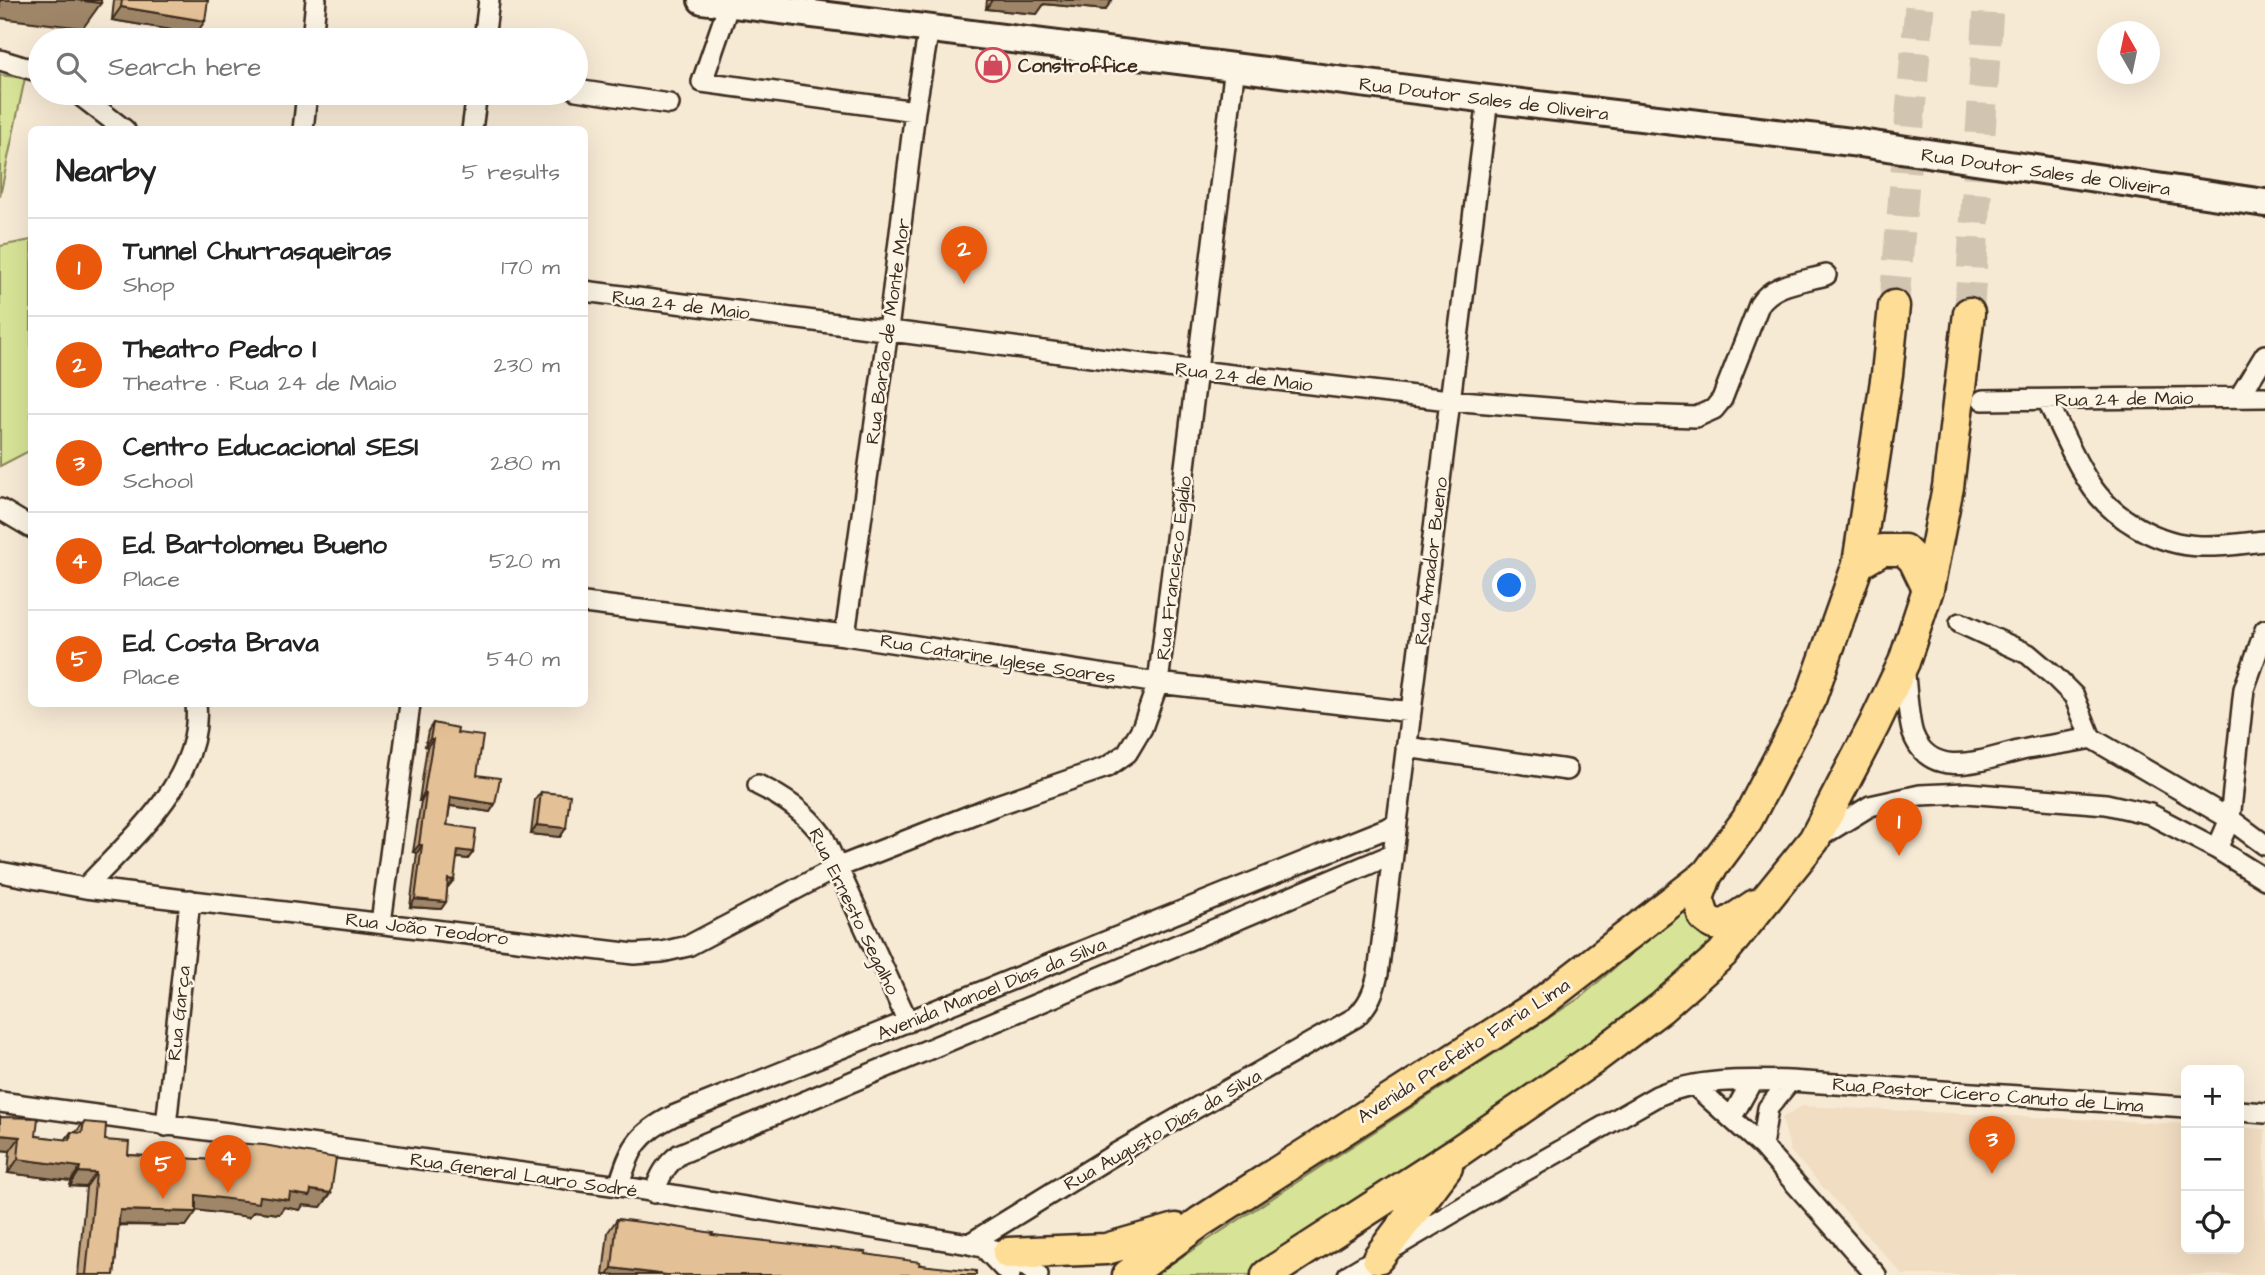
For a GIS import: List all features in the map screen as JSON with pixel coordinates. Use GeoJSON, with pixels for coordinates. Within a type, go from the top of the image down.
{"type":"FeatureCollection","features":[{"type":"Feature","properties":{"kind":"main road","name":"Rua Doutor Sales de Oliveira"},"geometry":{"type":"LineString","coordinates":[[702,0],[1860,143],[2265,203]]}},
{"type":"Feature","properties":{"kind":"main road","name":"Avenida Prefeito Faria Lima"},"geometry":{"type":"LineString","coordinates":[[1128,1275],[1200,1222],[1538,1005],[1707,874],[1747,820],[1811,697],[1858,564],[1895,306]]}},
{"type":"Feature","properties":{"kind":"main road"},"geometry":{"type":"LineString","coordinates":[[1267,1275],[1459,1151],[1592,1060],[1661,1008],[1722,954],[1814,840],[1904,663],[1928,589],[1948,487],[1969,313]]}},
{"type":"Feature","properties":{"kind":"main road"},"geometry":{"type":"LineString","coordinates":[[1858,564],[1882,550],[1903,550],[1914,560],[1928,589]]}},
{"type":"Feature","properties":{"kind":"main road"},"geometry":{"type":"LineString","coordinates":[[1707,874],[1698,898],[1704,917],[1713,924],[1725,925],[1769,896]]}},
{"type":"Feature","properties":{"kind":"main road"},"geometry":{"type":"LineString","coordinates":[[1378,1258],[1459,1151]]}},
{"type":"Feature","properties":{"kind":"main road"},"geometry":{"type":"LineString","coordinates":[[993,1255],[1106,1249],[1200,1222]]}},
{"type":"Feature","properties":{"kind":"street"},"geometry":{"type":"LineString","coordinates":[[313,28],[316,0]]}},
{"type":"Feature","properties":{"kind":"street"},"geometry":{"type":"LineString","coordinates":[[485,28],[488,0]]}},
{"type":"Feature","properties":{"kind":"street"},"geometry":{"type":"LineString","coordinates":[[729,4],[702,82],[915,111]]}},
{"type":"Feature","properties":{"kind":"street","name":"Rua Barão de Monte Mor"},"geometry":{"type":"LineString","coordinates":[[845,635],[888,330],[915,111],[929,28]]}},
{"type":"Feature","properties":{"kind":"street"},"geometry":{"type":"LineString","coordinates":[[0,60],[28,68]]}},
{"type":"Feature","properties":{"kind":"street","name":"Rua Francisco Egídio"},"geometry":{"type":"LineString","coordinates":[[836,868],[994,806],[1107,767],[1127,753],[1137,736],[1158,683],[1235,66]]}},
{"type":"Feature","properties":{"kind":"street"},"geometry":{"type":"LineString","coordinates":[[588,92],[669,104]]}},
{"type":"Feature","properties":{"kind":"street","name":"Rua Amador Bueno"},"geometry":{"type":"LineString","coordinates":[[1356,1017],[1374,993],[1378,974],[1488,99]]}},
{"type":"Feature","properties":{"kind":"street"},"geometry":{"type":"LineString","coordinates":[[93,105],[120,126]]}},
{"type":"Feature","properties":{"kind":"street"},"geometry":{"type":"LineString","coordinates":[[303,126],[306,105]]}},
{"type":"Feature","properties":{"kind":"street"},"geometry":{"type":"LineString","coordinates":[[473,126],[475,105]]}},
{"type":"Feature","properties":{"kind":"street","name":"Rua 24 de Maio"},"geometry":{"type":"LineString","coordinates":[[588,292],[1198,371],[1450,400],[1636,415],[1696,417],[1714,409],[1722,399],[1765,295],[1773,289],[1826,275]]}},
{"type":"Feature","properties":{"kind":"street"},"geometry":{"type":"LineString","coordinates":[[2240,396],[2265,355]]}},
{"type":"Feature","properties":{"kind":"street","name":"Rua 24 de Maio"},"geometry":{"type":"LineString","coordinates":[[1983,400],[2265,397]]}},
{"type":"Feature","properties":{"kind":"street"},"geometry":{"type":"LineString","coordinates":[[2047,400],[2090,484],[2116,513],[2143,531],[2200,546],[2265,541]]}},
{"type":"Feature","properties":{"kind":"street"},"geometry":{"type":"LineString","coordinates":[[3,517],[28,526]]}},
{"type":"Feature","properties":{"kind":"street","name":"Rua Catarine Iglese Soares"},"geometry":{"type":"LineString","coordinates":[[588,603],[845,635],[1158,683],[1411,712]]}},
{"type":"Feature","properties":{"kind":"street"},"geometry":{"type":"LineString","coordinates":[[1960,623],[2028,654],[2056,677],[2074,696],[2091,738],[2230,819],[2265,845]]}},
{"type":"Feature","properties":{"kind":"street"},"geometry":{"type":"LineString","coordinates":[[2217,849],[2230,819],[2244,689],[2265,630]]}},
{"type":"Feature","properties":{"kind":"street"},"geometry":{"type":"LineString","coordinates":[[1904,663],[1913,734],[1924,750],[1938,761],[1964,765],[2029,748],[2062,745],[2091,738]]}},
{"type":"Feature","properties":{"kind":"street"},"geometry":{"type":"LineString","coordinates":[[85,888],[156,811],[185,769],[196,733],[196,707]]}},
{"type":"Feature","properties":{"kind":"street"},"geometry":{"type":"LineString","coordinates":[[381,923],[410,707]]}},
{"type":"Feature","properties":{"kind":"street"},"geometry":{"type":"LineString","coordinates":[[1406,747],[1567,770]]}},
{"type":"Feature","properties":{"kind":"street","name":"Rua Ernesto Segalho"},"geometry":{"type":"LineString","coordinates":[[758,785],[784,797],[810,818],[822,836],[908,1022]]}},
{"type":"Feature","properties":{"kind":"street"},"geometry":{"type":"LineString","coordinates":[[1814,840],[1870,806],[1920,795],[1966,793],[2129,808],[2150,814],[2217,849],[2265,879]]}},
{"type":"Feature","properties":{"kind":"street","name":"Avenida Manoel Dias da Silva"},"geometry":{"type":"LineString","coordinates":[[619,1186],[627,1158],[637,1140],[652,1127],[673,1116],[1395,825]]}},
{"type":"Feature","properties":{"kind":"street"},"geometry":{"type":"LineString","coordinates":[[1359,840],[1370,865]]}},
{"type":"Feature","properties":{"kind":"street","name":"Avenida Manoel Dias da Silva"},"geometry":{"type":"LineString","coordinates":[[654,1193],[668,1163],[680,1154],[1391,855]]}},
{"type":"Feature","properties":{"kind":"street","name":"Rua João Teodoro"},"geometry":{"type":"LineString","coordinates":[[0,872],[85,888],[634,954],[662,952],[688,946],[836,868]]}},
{"type":"Feature","properties":{"kind":"street","name":"Rua Garça"},"geometry":{"type":"LineString","coordinates":[[166,1125],[190,900]]}},
{"type":"Feature","properties":{"kind":"street","name":"Rua Augusto Dias da Silva"},"geometry":{"type":"LineString","coordinates":[[993,1255],[1115,1154],[1356,1017]]}},
{"type":"Feature","properties":{"kind":"street"},"geometry":{"type":"LineString","coordinates":[[1732,1117],[1752,1080]]}},
{"type":"Feature","properties":{"kind":"street","name":"Rua Pastor Cícero Canuto de Lima"},"geometry":{"type":"LineString","coordinates":[[1348,1275],[1493,1189],[1657,1096],[1680,1086],[1752,1080],[1790,1081],[2181,1107]]}},
{"type":"Feature","properties":{"kind":"street"},"geometry":{"type":"LineString","coordinates":[[1762,1146],[1768,1108],[1790,1081]]}},
{"type":"Feature","properties":{"kind":"street"},"geometry":{"type":"LineString","coordinates":[[1694,1085],[1762,1146],[1877,1275]]}},
{"type":"Feature","properties":{"kind":"street","name":"Rua General Lauro Sodré"},"geometry":{"type":"LineString","coordinates":[[0,1102],[619,1186],[993,1255],[1038,1275]]}},
{"type":"Feature","properties":{"kind":"street"},"geometry":{"type":"LineString","coordinates":[[2244,1111],[2265,1113]]}},
{"type":"Feature","properties":{"kind":"shaded area"},"geometry":{"type":"Polygon","coordinates":[[[1802,1106],[2181,1124],[2181,1254],[2244,1254],[2244,1127],[2265,1129],[2265,1275],[1903,1275],[1791,1152],[1782,1118],[1802,1106]]]}},
{"type":"Feature","properties":{"kind":"green space"},"geometry":{"type":"Polygon","coordinates":[[[0,75],[25,78],[0,196],[0,75]]]}},
{"type":"Feature","properties":{"kind":"green space"},"geometry":{"type":"Polygon","coordinates":[[[28,241],[28,452],[0,466],[0,246],[28,241]]]}},
{"type":"Feature","properties":{"kind":"green space"},"geometry":{"type":"Polygon","coordinates":[[[1689,897],[1723,945],[1652,1008],[1253,1275],[1154,1275],[1581,997],[1653,934],[1689,897]]]}},
{"type":"Feature","properties":{"kind":"building"},"geometry":{"type":"Polygon","coordinates":[[[77,0],[101,0],[101,3],[77,0]]]}},
{"type":"Feature","properties":{"kind":"building"},"geometry":{"type":"Polygon","coordinates":[[[122,0],[208,0],[205,21],[121,7],[122,0]]]}},
{"type":"Feature","properties":{"kind":"building"},"geometry":{"type":"Polygon","coordinates":[[[433,723],[458,728],[457,733],[483,736],[477,775],[500,778],[495,804],[451,797],[447,825],[476,829],[473,852],[458,850],[454,880],[448,879],[446,902],[415,899],[433,723]]]}},
{"type":"Feature","properties":{"kind":"building"},"geometry":{"type":"Polygon","coordinates":[[[541,792],[570,795],[566,828],[537,825],[541,792]]]}},
{"type":"Feature","properties":{"kind":"building"},"geometry":{"type":"Polygon","coordinates":[[[0,1117],[38,1118],[36,1136],[70,1140],[71,1132],[82,1133],[84,1122],[106,1124],[105,1140],[129,1142],[128,1155],[215,1160],[220,1142],[264,1145],[336,1158],[331,1193],[311,1190],[310,1196],[290,1193],[289,1200],[260,1196],[259,1203],[196,1195],[196,1212],[120,1210],[114,1275],[86,1275],[96,1173],[79,1172],[80,1167],[18,1159],[20,1137],[0,1135],[0,1117]]]}},
{"type":"Feature","properties":{"kind":"building"},"geometry":{"type":"Polygon","coordinates":[[[617,1219],[713,1233],[712,1235],[866,1252],[865,1254],[920,1262],[919,1265],[976,1271],[976,1275],[667,1275],[612,1268],[617,1219]]]}},
{"type":"Feature","properties":{"kind":"tunnel"},"geometry":{"type":"LineString","coordinates":[[1894,306],[1920,0]]}},
{"type":"Feature","properties":{"kind":"tunnel"},"geometry":{"type":"LineString","coordinates":[[1969,313],[1989,0]]}},
{"type":"Feature","properties":{"kind":"place","name":"Constroffice"},"geometry":{"type":"Point","coordinates":[993,65]}},
{"type":"Feature","properties":{"kind":"place","name":"Theatro Pedro I"},"geometry":{"type":"Point","coordinates":[964,284]}},
{"type":"Feature","properties":{"kind":"place","name":"Tunnel Churrasqueiras"},"geometry":{"type":"Point","coordinates":[1899,856]}},
{"type":"Feature","properties":{"kind":"place","name":"Centro Educacional SESI"},"geometry":{"type":"Point","coordinates":[1992,1174]}},
{"type":"Feature","properties":{"kind":"place","name":"Ed. Bartolomeu Bueno"},"geometry":{"type":"Point","coordinates":[228,1193]}},
{"type":"Feature","properties":{"kind":"place","name":"Ed. Costa Brava"},"geometry":{"type":"Point","coordinates":[163,1199]}}]}
